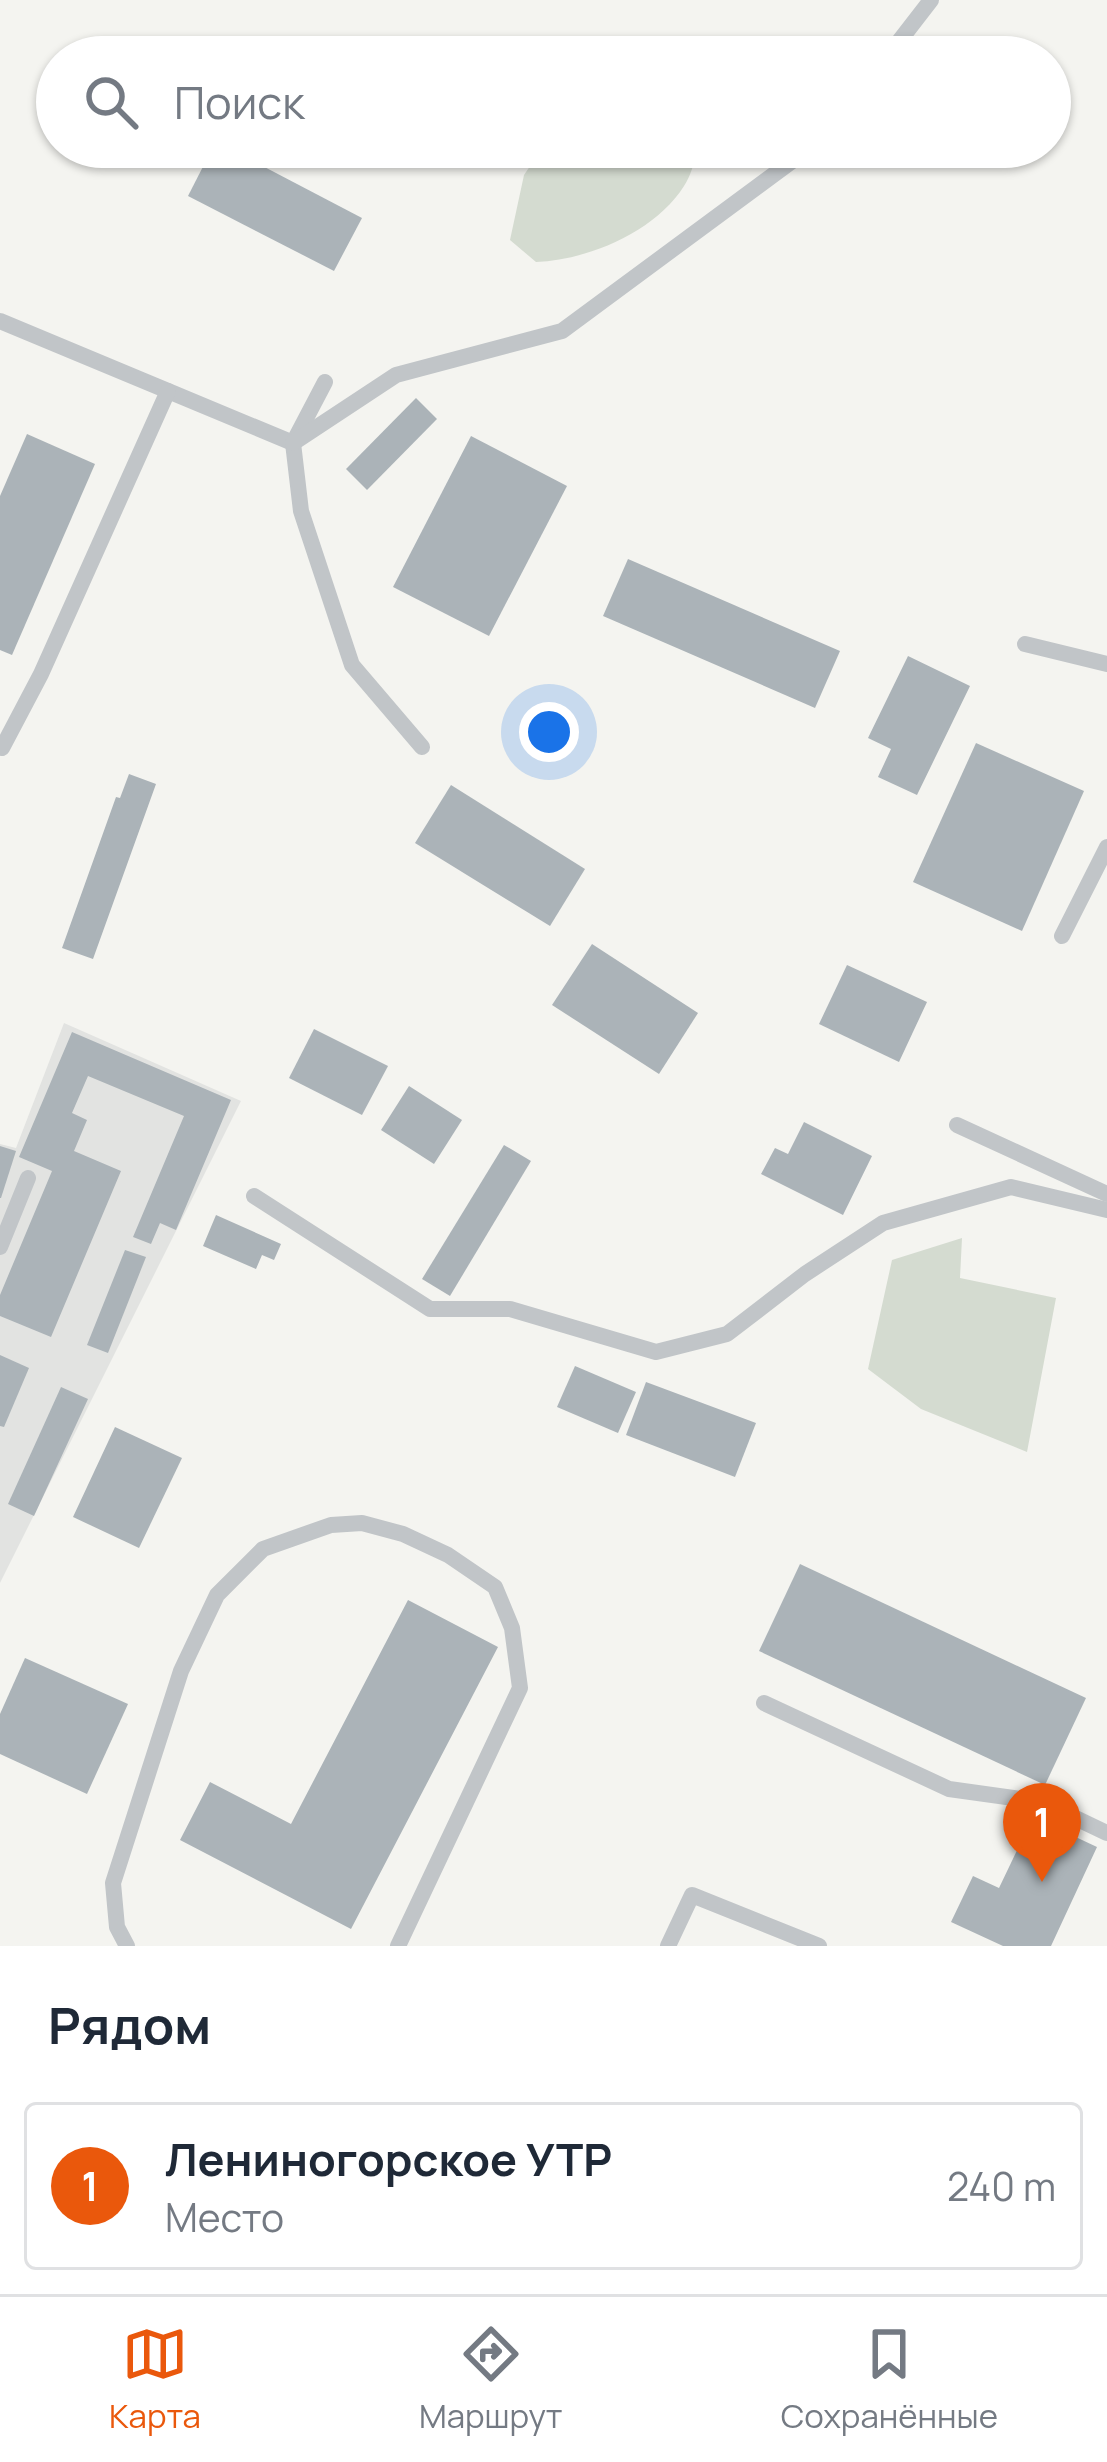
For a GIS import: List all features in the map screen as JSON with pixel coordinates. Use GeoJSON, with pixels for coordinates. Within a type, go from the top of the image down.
{"type":"FeatureCollection","features":[{"type":"Feature","properties":{"kind":"lane"},"geometry":{"type":"LineString","coordinates":[[903,36],[931,0]]}},
{"type":"Feature","properties":{"kind":"lane"},"geometry":{"type":"LineString","coordinates":[[293,443],[396,375],[562,331],[783,168]]}},
{"type":"Feature","properties":{"kind":"lane"},"geometry":{"type":"LineString","coordinates":[[0,321],[293,443]]}},
{"type":"Feature","properties":{"kind":"lane"},"geometry":{"type":"LineString","coordinates":[[325,382],[293,443],[301,511],[352,665],[422,747]]}},
{"type":"Feature","properties":{"kind":"lane"},"geometry":{"type":"LineString","coordinates":[[2,748],[41,674],[168,391]]}},
{"type":"Feature","properties":{"kind":"lane"},"geometry":{"type":"LineString","coordinates":[[1025,644],[1107,664]]}},
{"type":"Feature","properties":{"kind":"lane"},"geometry":{"type":"LineString","coordinates":[[1062,936],[1107,847]]}},
{"type":"Feature","properties":{"kind":"lane"},"geometry":{"type":"LineString","coordinates":[[957,1125],[1107,1194]]}},
{"type":"Feature","properties":{"kind":"lane"},"geometry":{"type":"LineString","coordinates":[[0,1247],[28,1178]]}},
{"type":"Feature","properties":{"kind":"lane"},"geometry":{"type":"LineString","coordinates":[[254,1196],[430,1309],[510,1309],[656,1352],[727,1334],[805,1274],[883,1223],[1011,1187],[1107,1210]]}},
{"type":"Feature","properties":{"kind":"lane"},"geometry":{"type":"LineString","coordinates":[[128,1946],[117,1927],[113,1883],[181,1671],[218,1595],[263,1549],[331,1525],[362,1523],[403,1534],[448,1555],[495,1587],[512,1628],[520,1688],[398,1946]]}},
{"type":"Feature","properties":{"kind":"lane"},"geometry":{"type":"LineString","coordinates":[[764,1703],[949,1789],[1042,1802],[1107,1832]]}},
{"type":"Feature","properties":{"kind":"lane"},"geometry":{"type":"LineString","coordinates":[[668,1946],[692,1895],[819,1946]]}},
{"type":"Feature","properties":{"kind":"shaded area"},"geometry":{"type":"Polygon","coordinates":[[[529,168],[692,168],[671,202],[638,230],[577,256],[536,262],[510,240],[529,168]]]}},
{"type":"Feature","properties":{"kind":"shaded area"},"geometry":{"type":"Polygon","coordinates":[[[64,1023],[241,1101],[0,1583],[0,1144],[16,1148],[64,1023]]]}},
{"type":"Feature","properties":{"kind":"shaded area"},"geometry":{"type":"Polygon","coordinates":[[[962,1238],[960,1278],[1056,1298],[1027,1452],[921,1409],[868,1369],[892,1260],[962,1238]]]}},
{"type":"Feature","properties":{"kind":"building"},"geometry":{"type":"Polygon","coordinates":[[[202,168],[266,168],[362,218],[334,271],[188,196],[202,168]]]}},
{"type":"Feature","properties":{"kind":"building"},"geometry":{"type":"Polygon","coordinates":[[[416,398],[437,419],[367,490],[346,469],[416,398]]]}},
{"type":"Feature","properties":{"kind":"building"},"geometry":{"type":"Polygon","coordinates":[[[27,434],[95,464],[12,655],[0,650],[0,496],[27,434]]]}},
{"type":"Feature","properties":{"kind":"building"},"geometry":{"type":"Polygon","coordinates":[[[471,436],[567,486],[489,636],[393,587],[471,436]]]}},
{"type":"Feature","properties":{"kind":"building"},"geometry":{"type":"Polygon","coordinates":[[[628,559],[840,651],[815,708],[603,616],[628,559]]]}},
{"type":"Feature","properties":{"kind":"building"},"geometry":{"type":"Polygon","coordinates":[[[908,656],[970,686],[917,795],[878,777],[891,749],[868,738],[908,656]]]}},
{"type":"Feature","properties":{"kind":"building"},"geometry":{"type":"Polygon","coordinates":[[[976,743],[1084,791],[1022,931],[913,882],[976,743]]]}},
{"type":"Feature","properties":{"kind":"building"},"geometry":{"type":"Polygon","coordinates":[[[129,774],[156,784],[93,959],[62,948],[116,797],[120,798],[129,774]]]}},
{"type":"Feature","properties":{"kind":"building"},"geometry":{"type":"Polygon","coordinates":[[[451,785],[585,869],[550,926],[415,843],[451,785]]]}},
{"type":"Feature","properties":{"kind":"building"},"geometry":{"type":"Polygon","coordinates":[[[592,944],[698,1013],[659,1074],[552,1005],[592,944]]]}},
{"type":"Feature","properties":{"kind":"building"},"geometry":{"type":"Polygon","coordinates":[[[847,965],[927,1002],[899,1062],[819,1024],[847,965]]]}},
{"type":"Feature","properties":{"kind":"building"},"geometry":{"type":"Polygon","coordinates":[[[314,1029],[388,1066],[362,1115],[289,1078],[314,1029]]]}},
{"type":"Feature","properties":{"kind":"building"},"geometry":{"type":"Polygon","coordinates":[[[72,1032],[231,1100],[176,1230],[160,1223],[151,1244],[133,1237],[184,1116],[88,1076],[72,1113],[87,1120],[74,1151],[121,1171],[51,1337],[0,1316],[0,1295],[52,1171],[19,1157],[72,1032]]]}},
{"type":"Feature","properties":{"kind":"building"},"geometry":{"type":"Polygon","coordinates":[[[409,1086],[462,1120],[434,1164],[381,1130],[409,1086]]]}},
{"type":"Feature","properties":{"kind":"building"},"geometry":{"type":"Polygon","coordinates":[[[804,1122],[872,1156],[843,1215],[761,1174],[775,1148],[788,1154],[804,1122]]]}},
{"type":"Feature","properties":{"kind":"building"},"geometry":{"type":"Polygon","coordinates":[[[504,1145],[531,1161],[450,1296],[422,1279],[504,1145]]]}},
{"type":"Feature","properties":{"kind":"building"},"geometry":{"type":"Polygon","coordinates":[[[0,1146],[16,1151],[1,1198],[0,1198],[0,1146]]]}},
{"type":"Feature","properties":{"kind":"building"},"geometry":{"type":"Polygon","coordinates":[[[216,1215],[281,1244],[274,1260],[262,1255],[256,1269],[203,1246],[216,1215]]]}},
{"type":"Feature","properties":{"kind":"building"},"geometry":{"type":"Polygon","coordinates":[[[125,1250],[146,1257],[108,1353],[87,1345],[125,1250]]]}},
{"type":"Feature","properties":{"kind":"building"},"geometry":{"type":"Polygon","coordinates":[[[0,1355],[29,1368],[4,1427],[0,1426],[0,1355]]]}},
{"type":"Feature","properties":{"kind":"building"},"geometry":{"type":"Polygon","coordinates":[[[575,1366],[636,1392],[618,1433],[557,1407],[575,1366]]]}},
{"type":"Feature","properties":{"kind":"building"},"geometry":{"type":"Polygon","coordinates":[[[646,1382],[756,1423],[735,1477],[626,1435],[646,1382]]]}},
{"type":"Feature","properties":{"kind":"building"},"geometry":{"type":"Polygon","coordinates":[[[61,1387],[88,1399],[34,1516],[8,1504],[61,1387]]]}},
{"type":"Feature","properties":{"kind":"building"},"geometry":{"type":"Polygon","coordinates":[[[115,1427],[182,1458],[139,1548],[73,1517],[115,1427]]]}},
{"type":"Feature","properties":{"kind":"building"},"geometry":{"type":"Polygon","coordinates":[[[800,1564],[1086,1698],[1045,1785],[759,1651],[800,1564]]]}},
{"type":"Feature","properties":{"kind":"building"},"geometry":{"type":"Polygon","coordinates":[[[408,1600],[498,1647],[351,1929],[180,1840],[210,1782],[291,1824],[408,1600]]]}},
{"type":"Feature","properties":{"kind":"building"},"geometry":{"type":"Polygon","coordinates":[[[25,1658],[128,1704],[87,1794],[0,1754],[0,1714],[25,1658]]]}},
{"type":"Feature","properties":{"kind":"building"},"geometry":{"type":"Polygon","coordinates":[[[1033,1817],[1097,1847],[1051,1946],[1003,1946],[951,1922],[973,1876],[999,1888],[1033,1817]]]}},
{"type":"Feature","properties":{"kind":"place","name":"Лениногорское УТР"},"geometry":{"type":"Point","coordinates":[1042,1882]}}]}
